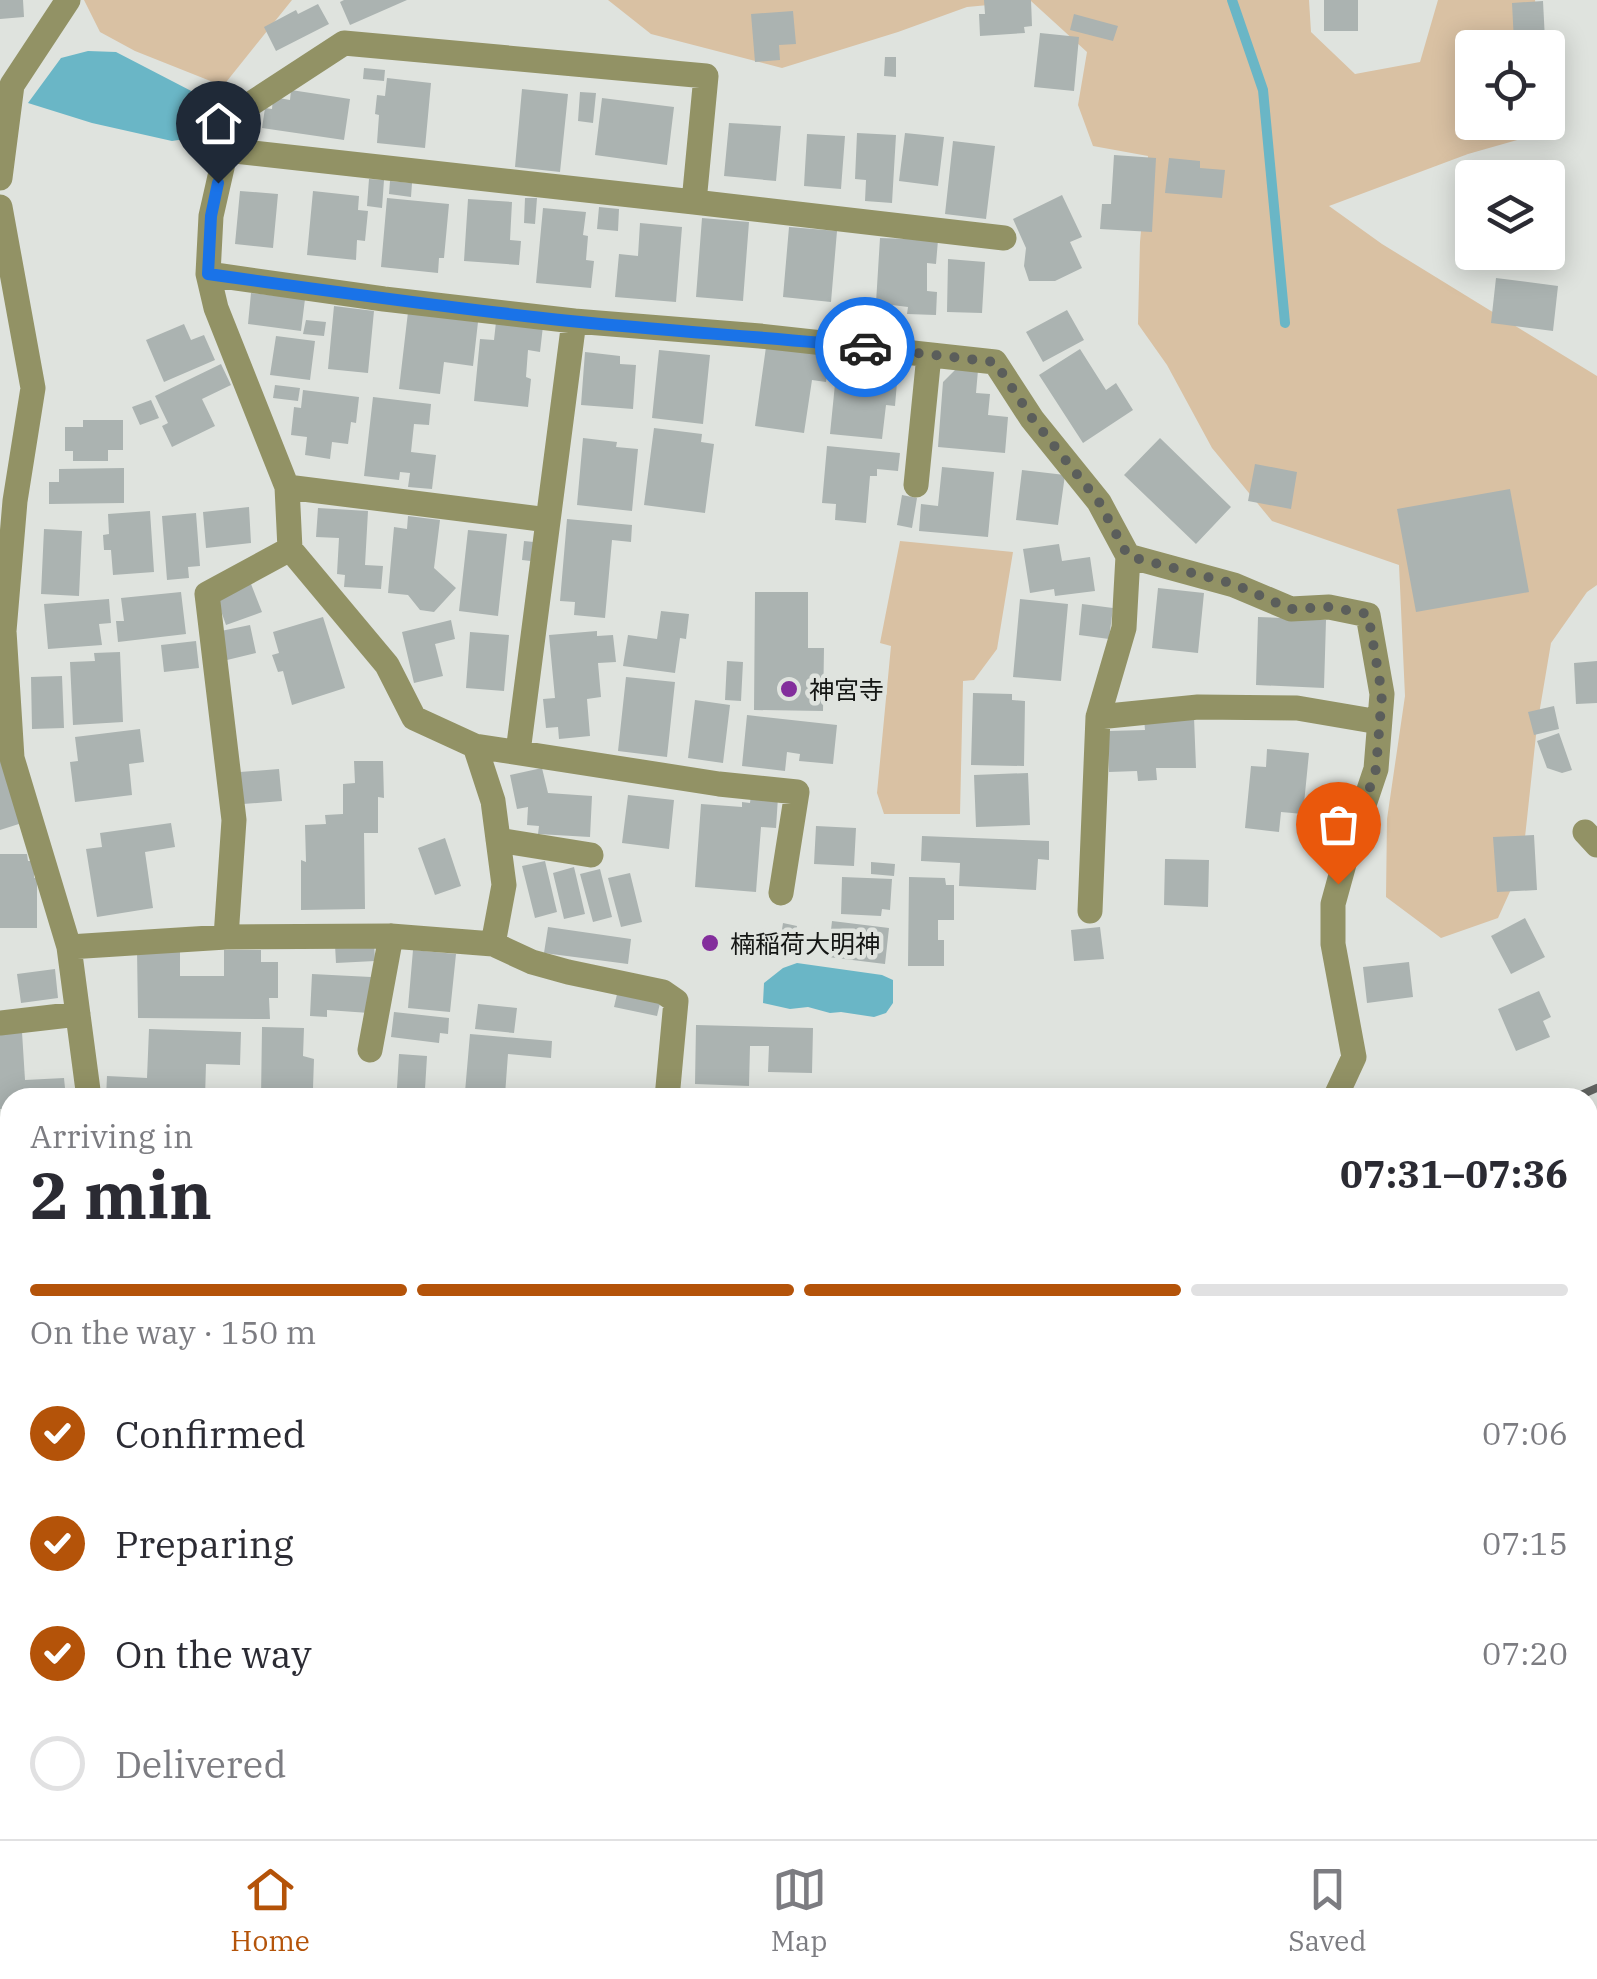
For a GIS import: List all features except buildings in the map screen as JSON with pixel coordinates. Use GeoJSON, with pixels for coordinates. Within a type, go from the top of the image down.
{"type":"FeatureCollection","features":[{"type":"Feature","properties":{"kind":"street"},"geometry":{"type":"LineString","coordinates":[[0,178],[12,86],[68,0]]}},
{"type":"Feature","properties":{"kind":"street"},"geometry":{"type":"LineString","coordinates":[[694,202],[706,76],[344,43],[246,107],[226,150],[211,216],[208,274],[216,308],[287,487],[290,550],[387,665],[414,718],[475,746],[719,784],[797,792],[781,893]]}},
{"type":"Feature","properties":{"kind":"street"},"geometry":{"type":"LineString","coordinates":[[226,150],[1004,238]]}},
{"type":"Feature","properties":{"kind":"street"},"geometry":{"type":"LineString","coordinates":[[0,207],[33,388],[16,502],[4,631],[12,758],[69,947],[88,1088]]}},
{"type":"Feature","properties":{"kind":"street"},"geometry":{"type":"LineString","coordinates":[[208,274],[574,321],[760,336],[995,362],[1032,418],[1099,502],[1128,556],[1124,628],[1098,718],[1090,911]]}},
{"type":"Feature","properties":{"kind":"street"},"geometry":{"type":"LineString","coordinates":[[518,752],[574,321]]}},
{"type":"Feature","properties":{"kind":"street"},"geometry":{"type":"LineString","coordinates":[[916,486],[929,354]]}},
{"type":"Feature","properties":{"kind":"street"},"geometry":{"type":"LineString","coordinates":[[287,487],[548,520]]}},
{"type":"Feature","properties":{"kind":"street"},"geometry":{"type":"LineString","coordinates":[[226,936],[234,820],[207,594],[290,550]]}},
{"type":"Feature","properties":{"kind":"street"},"geometry":{"type":"LineString","coordinates":[[1128,556],[1234,584],[1290,609],[1329,607],[1368,614],[1382,694],[1376,769],[1334,904],[1333,944],[1354,1056],[1340,1088]]}},
{"type":"Feature","properties":{"kind":"street"},"geometry":{"type":"LineString","coordinates":[[1098,718],[1198,707],[1297,708],[1379,722]]}},
{"type":"Feature","properties":{"kind":"street"},"geometry":{"type":"LineString","coordinates":[[475,746],[494,801],[504,885],[493,944]]}},
{"type":"Feature","properties":{"kind":"street"},"geometry":{"type":"LineString","coordinates":[[498,840],[591,855]]}},
{"type":"Feature","properties":{"kind":"street"},"geometry":{"type":"LineString","coordinates":[[69,947],[226,936],[391,936],[493,944],[532,962],[663,992],[676,1001],[668,1088]]}},
{"type":"Feature","properties":{"kind":"street"},"geometry":{"type":"LineString","coordinates":[[370,1050],[391,936]]}},
{"type":"Feature","properties":{"kind":"street"},"geometry":{"type":"LineString","coordinates":[[0,1023],[78,1014]]}},
{"type":"Feature","properties":{"kind":"shaded area"},"geometry":{"type":"Polygon","coordinates":[[[84,0],[292,0],[223,86],[135,51],[100,32],[84,0]]]}},
{"type":"Feature","properties":{"kind":"shaded area"},"geometry":{"type":"Polygon","coordinates":[[[608,0],[1309,0],[1311,32],[1355,74],[1420,62],[1438,0],[1535,0],[1539,30],[1455,30],[1455,140],[1517,140],[1468,154],[1329,206],[1382,244],[1597,376],[1597,585],[1587,592],[1551,643],[1537,726],[1522,865],[1498,918],[1441,938],[1386,897],[1387,819],[1405,696],[1399,565],[1272,521],[1212,448],[1167,365],[1138,324],[1148,156],[1093,146],[1078,105],[1087,52],[1031,1],[967,7],[782,68],[651,34],[608,0]]]}},
{"type":"Feature","properties":{"kind":"shaded area"},"geometry":{"type":"Polygon","coordinates":[[[900,541],[1013,552],[997,649],[974,680],[963,681],[960,814],[884,814],[877,793],[891,646],[880,643],[900,541]]]}},
{"type":"Feature","properties":{"kind":"water"},"geometry":{"type":"Polygon","coordinates":[[[88,51],[116,52],[199,95],[191,138],[172,141],[92,123],[28,103],[61,58],[88,51]]]}},
{"type":"Feature","properties":{"kind":"water"},"geometry":{"type":"Polygon","coordinates":[[[797,963],[882,975],[893,980],[893,1003],[886,1013],[874,1017],[763,1003],[764,983],[797,963]]]}},
{"type":"Feature","properties":{"kind":"waterway"},"geometry":{"type":"LineString","coordinates":[[1232,0],[1263,90],[1285,323]]}},
{"type":"Feature","properties":{"kind":"way so far"},"geometry":{"type":"LineString","coordinates":[[865,347],[995,362],[1032,418],[1099,502],[1128,556],[1234,584],[1290,609],[1329,607],[1368,614],[1382,694],[1376,769],[1338,884]]}},
{"type":"Feature","properties":{"kind":"place","name":"神宮寺"},"geometry":{"type":"Point","coordinates":[789,689]}},
{"type":"Feature","properties":{"kind":"place","name":"楠稲荷大明神"},"geometry":{"type":"Point","coordinates":[710,943]}},
{"type":"Feature","properties":{"kind":"route"},"geometry":{"type":"LineString","coordinates":[[218,183],[211,216],[208,274],[574,321],[865,347]]}}]}
